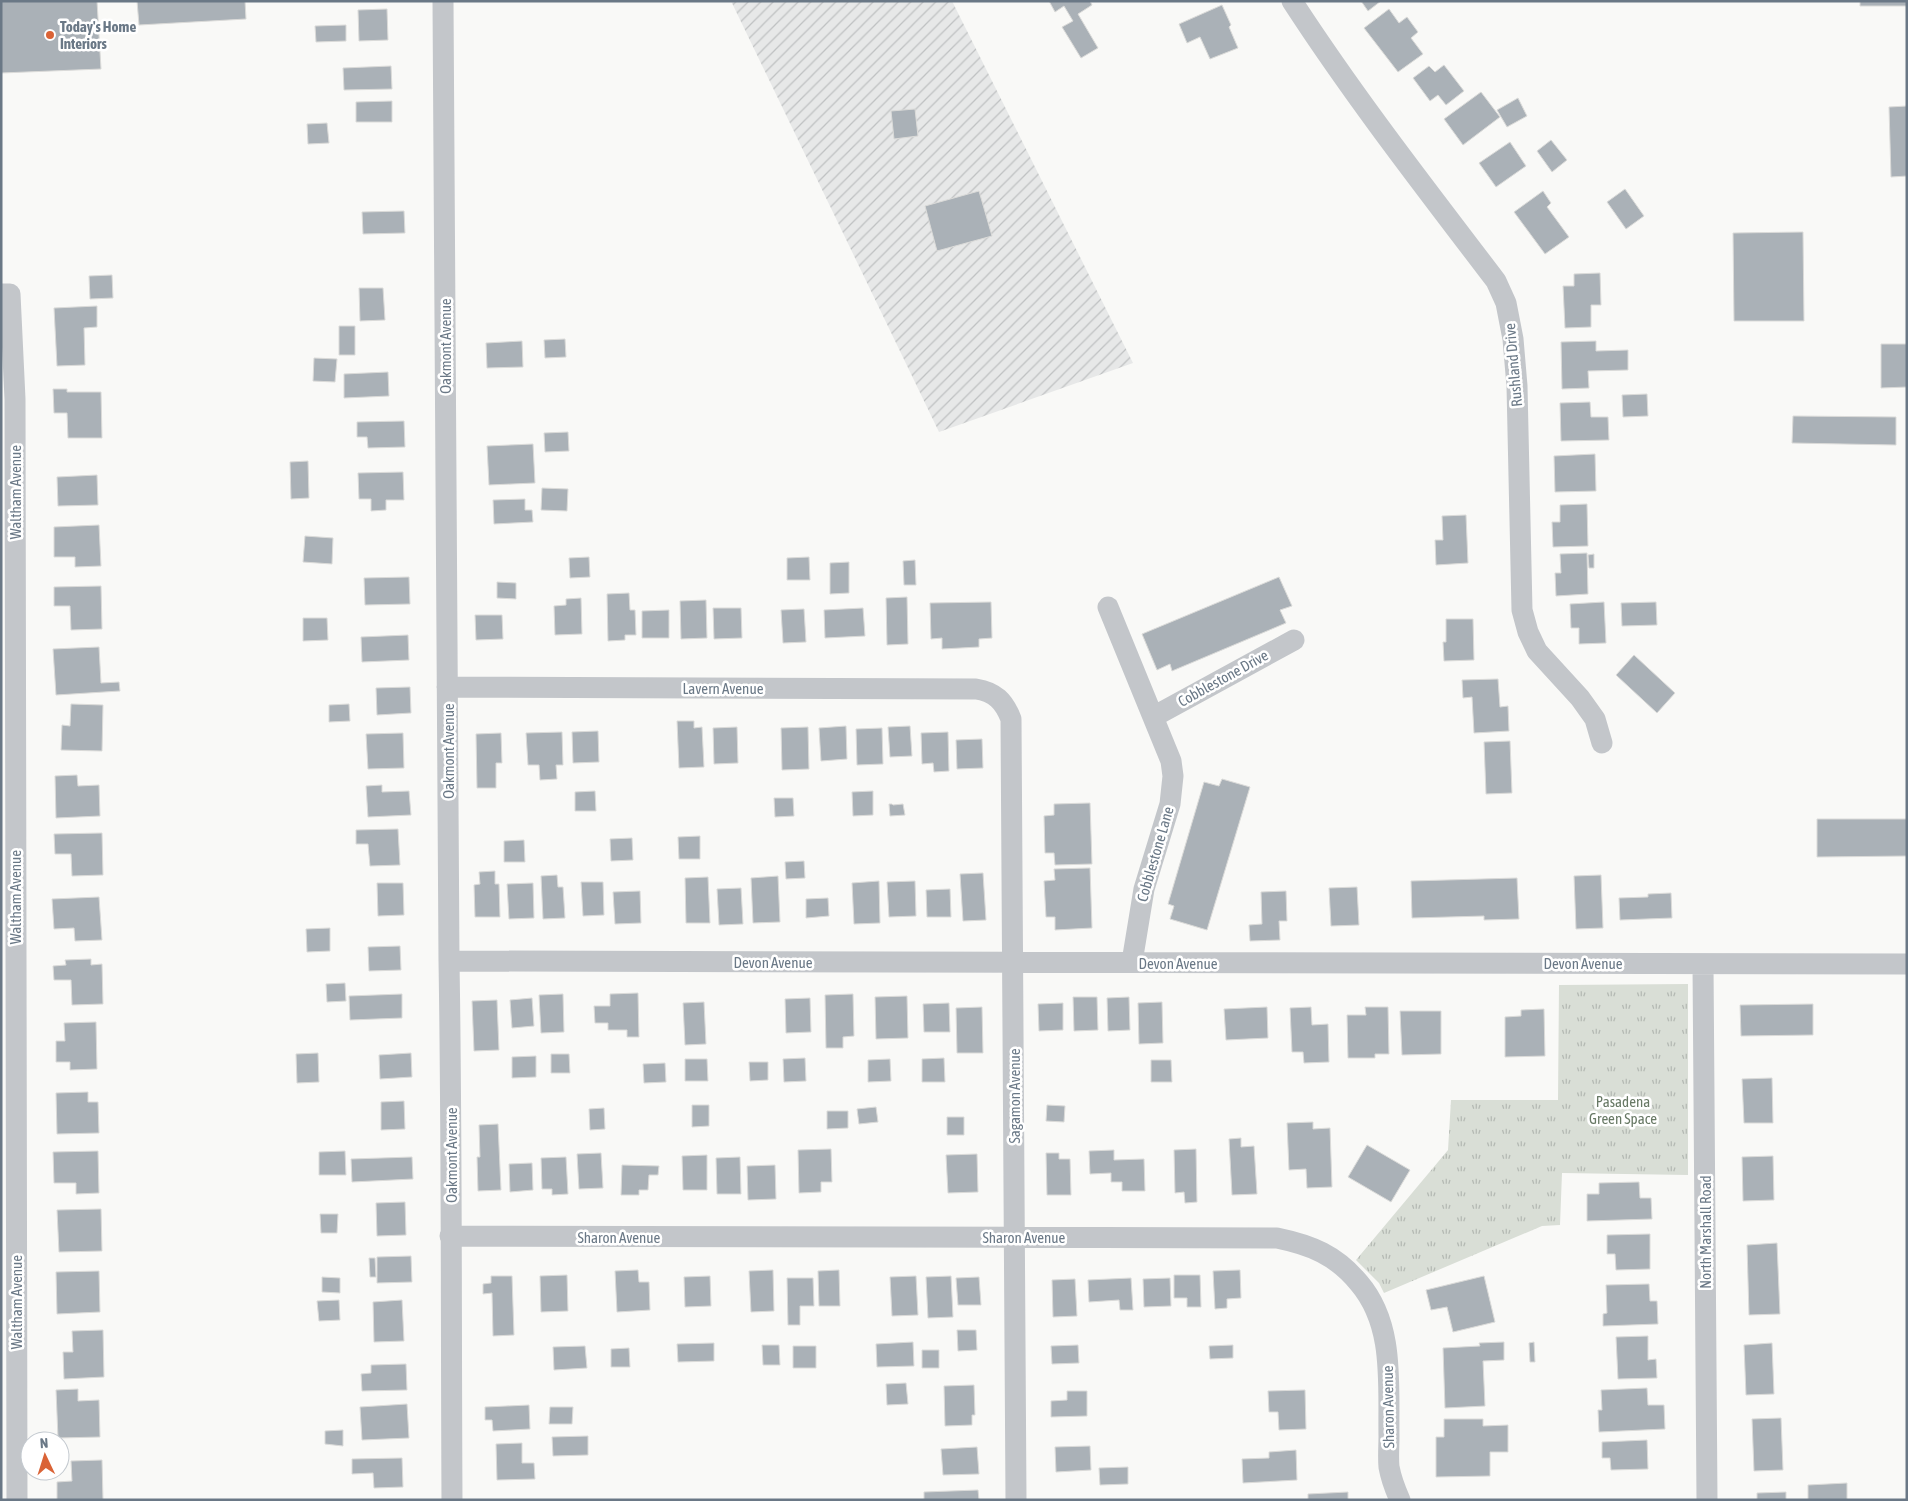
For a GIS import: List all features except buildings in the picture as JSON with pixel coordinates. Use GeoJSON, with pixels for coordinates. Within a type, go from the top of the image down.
{"type":"FeatureCollection","features":[{"type":"Feature","properties":{"kind":"street","name":"Oakmont Avenue"},"geometry":{"type":"LineString","coordinates":[[443,1],[452,1500]]}},
{"type":"Feature","properties":{"kind":"street","name":"Rushland Drive"},"geometry":{"type":"LineString","coordinates":[[1292,1],[1330,60],[1496,281],[1506,304],[1514,339],[1517,386],[1522,610],[1528,632],[1537,651],[1580,698],[1595,719],[1602,743]]}},
{"type":"Feature","properties":{"kind":"street","name":"Waltham Avenue"},"geometry":{"type":"LineString","coordinates":[[5,294],[15,399],[8,635],[8,1102],[9,1353],[17,1500]]}},
{"type":"Feature","properties":{"kind":"street","name":"Cobblestone Lane"},"geometry":{"type":"LineString","coordinates":[[1108,607],[1171,761],[1173,776],[1170,804],[1144,889],[1132,962]]}},
{"type":"Feature","properties":{"kind":"street","name":"Cobblestone Drive"},"geometry":{"type":"LineString","coordinates":[[1153,717],[1294,640]]}},
{"type":"Feature","properties":{"kind":"street","name":"Lavern Avenue"},"geometry":{"type":"LineString","coordinates":[[447,687],[976,688],[998,697]]}},
{"type":"Feature","properties":{"kind":"street","name":"Sagamon Avenue"},"geometry":{"type":"LineString","coordinates":[[998,697],[1006,705],[1011,719],[1016,1500]]}},
{"type":"Feature","properties":{"kind":"street","name":"Devon Avenue"},"geometry":{"type":"LineString","coordinates":[[449,961],[1907,964]]}},
{"type":"Feature","properties":{"kind":"street","name":"North Marshall Road"},"geometry":{"type":"LineString","coordinates":[[1703,964],[1707,1500]]}},
{"type":"Feature","properties":{"kind":"street","name":"Sharon Avenue"},"geometry":{"type":"LineString","coordinates":[[450,1236],[1277,1238],[1301,1243],[1326,1254],[1347,1269],[1369,1294],[1376,1309],[1384,1333],[1388,1358],[1389,1467],[1394,1487],[1400,1500]]}},
{"type":"Feature","properties":{"kind":"shaded area"},"geometry":{"type":"Polygon","coordinates":[[[731,1],[952,1],[1133,363],[939,432],[731,1]]]}},
{"type":"Feature","properties":{"kind":"green space","name":"Pasadena Green Space"},"geometry":{"type":"Polygon","coordinates":[[[1688,984],[1688,1175],[1562,1173],[1560,1225],[1542,1226],[1384,1293],[1379,1283],[1356,1260],[1448,1150],[1451,1100],[1558,1100],[1559,985],[1688,984]]]}},
{"type":"Feature","properties":{"kind":"place","name":"Today's Home Interiors"},"geometry":{"type":"Point","coordinates":[50,35]}}]}
